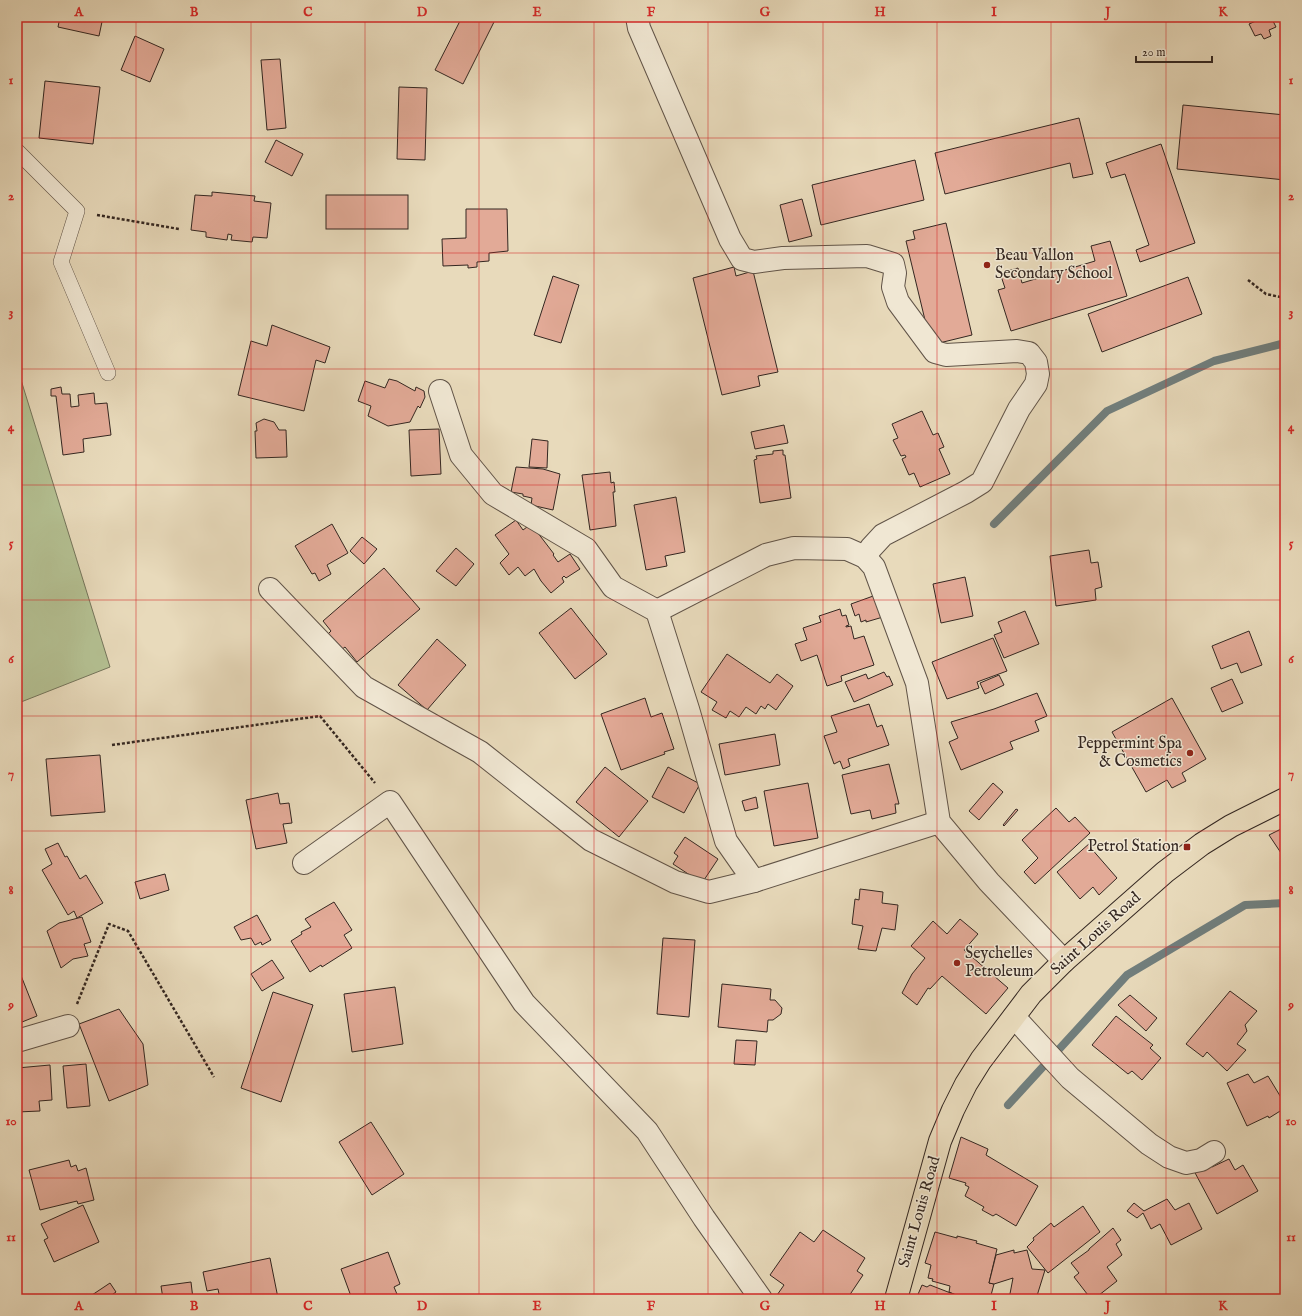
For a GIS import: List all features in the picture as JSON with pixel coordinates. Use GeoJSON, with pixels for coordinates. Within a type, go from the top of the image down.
{"type":"FeatureCollection","features":[{"type":"Feature","properties":{"kind":"main road","name":"Saint Louis Road"},"geometry":{"type":"LineString","coordinates":[[896,1299],[940,1142],[953,1110],[966,1084],[981,1060],[1031,994],[1064,962],[1166,872],[1202,844],[1231,826],[1285,799]]}},
{"type":"Feature","properties":{"kind":"street"},"geometry":{"type":"LineString","coordinates":[[637,17],[640,28],[730,239],[742,259],[754,262],[783,258],[867,256],[883,260],[893,264],[895,273],[893,287],[898,302],[935,352],[946,355],[1017,351],[1029,353],[1036,362],[1038,374],[1036,384],[1019,408],[982,482],[883,536],[871,548],[865,557]]}},
{"type":"Feature","properties":{"kind":"street"},"geometry":{"type":"LineString","coordinates":[[440,391],[461,455],[493,494],[586,548],[612,587],[657,611],[688,709],[726,841],[754,881]]}},
{"type":"Feature","properties":{"kind":"street"},"geometry":{"type":"LineString","coordinates":[[657,611],[766,555],[794,548],[847,549],[865,557],[874,567],[917,683],[939,822],[989,882],[1064,962]]}},
{"type":"Feature","properties":{"kind":"street"},"geometry":{"type":"LineString","coordinates":[[270,589],[364,686],[480,752],[591,840],[676,882],[709,892],[754,881],[939,822]]}},
{"type":"Feature","properties":{"kind":"street"},"geometry":{"type":"LineString","coordinates":[[304,863],[390,802],[524,1004],[647,1131],[704,1218],[761,1299]]}},
{"type":"Feature","properties":{"kind":"street"},"geometry":{"type":"LineString","coordinates":[[1014,1017],[1070,1078],[1149,1144],[1169,1157],[1186,1163],[1201,1160],[1214,1152]]}},
{"type":"Feature","properties":{"kind":"street"},"geometry":{"type":"LineString","coordinates":[[17,1041],[68,1026]]}},
{"type":"Feature","properties":{"kind":"lane"},"geometry":{"type":"LineString","coordinates":[[17,151],[77,211],[61,262],[108,373]]}},
{"type":"Feature","properties":{"kind":"path"},"geometry":{"type":"LineString","coordinates":[[77,211],[179,229]]}},
{"type":"Feature","properties":{"kind":"path"},"geometry":{"type":"LineString","coordinates":[[1248,280],[1266,294],[1285,298]]}},
{"type":"Feature","properties":{"kind":"path"},"geometry":{"type":"LineString","coordinates":[[112,745],[320,716],[390,802]]}},
{"type":"Feature","properties":{"kind":"path"},"geometry":{"type":"LineString","coordinates":[[68,1026],[109,924],[128,930],[214,1077]]}},
{"type":"Feature","properties":{"kind":"green space"},"geometry":{"type":"Polygon","coordinates":[[[17,367],[110,667],[21,702],[17,720],[17,367]]]}},
{"type":"Feature","properties":{"kind":"building"},"geometry":{"type":"Polygon","coordinates":[[[60,17],[103,17],[99,36],[58,27],[60,17]]]}},
{"type":"Feature","properties":{"kind":"building"},"geometry":{"type":"Polygon","coordinates":[[[462,17],[496,18],[463,84],[435,70],[462,17]]]}},
{"type":"Feature","properties":{"kind":"building"},"geometry":{"type":"Polygon","coordinates":[[[1265,17],[1271,17],[1276,27],[1269,30],[1271,36],[1264,39],[1261,34],[1255,36],[1249,24],[1265,17]]]}},
{"type":"Feature","properties":{"kind":"building"},"geometry":{"type":"Polygon","coordinates":[[[135,36],[164,49],[150,82],[121,70],[135,36]]]}},
{"type":"Feature","properties":{"kind":"building"},"geometry":{"type":"Polygon","coordinates":[[[280,59],[286,128],[267,130],[261,60],[280,59]]]}},
{"type":"Feature","properties":{"kind":"building"},"geometry":{"type":"Polygon","coordinates":[[[45,81],[100,87],[93,144],[39,138],[45,81]]]}},
{"type":"Feature","properties":{"kind":"building"},"geometry":{"type":"Polygon","coordinates":[[[399,87],[427,88],[425,160],[397,159],[399,87]]]}},
{"type":"Feature","properties":{"kind":"building"},"geometry":{"type":"Polygon","coordinates":[[[1183,105],[1285,115],[1285,180],[1177,169],[1183,105]]]}},
{"type":"Feature","properties":{"kind":"building"},"geometry":{"type":"Polygon","coordinates":[[[1079,118],[1093,174],[1073,178],[1070,163],[945,194],[935,153],[1079,118]]]}},
{"type":"Feature","properties":{"kind":"building"},"geometry":{"type":"Polygon","coordinates":[[[276,140],[303,154],[292,176],[265,162],[276,140]]]}},
{"type":"Feature","properties":{"kind":"building"},"geometry":{"type":"Polygon","coordinates":[[[1161,144],[1195,243],[1140,262],[1136,250],[1149,245],[1125,174],[1111,178],[1106,163],[1161,144]]]}},
{"type":"Feature","properties":{"kind":"building"},"geometry":{"type":"Polygon","coordinates":[[[915,160],[924,200],[821,225],[812,185],[915,160]]]}},
{"type":"Feature","properties":{"kind":"building"},"geometry":{"type":"Polygon","coordinates":[[[212,192],[255,196],[254,201],[271,203],[267,238],[253,237],[252,242],[231,240],[232,235],[228,234],[227,240],[206,237],[206,232],[191,230],[195,195],[212,196],[212,192]]]}},
{"type":"Feature","properties":{"kind":"building"},"geometry":{"type":"Polygon","coordinates":[[[326,195],[408,195],[408,229],[326,229],[326,195]]]}},
{"type":"Feature","properties":{"kind":"building"},"geometry":{"type":"Polygon","coordinates":[[[802,199],[812,236],[789,242],[780,205],[802,199]]]}},
{"type":"Feature","properties":{"kind":"building"},"geometry":{"type":"Polygon","coordinates":[[[466,209],[507,209],[508,251],[489,253],[489,261],[477,262],[477,267],[468,268],[468,265],[443,266],[442,239],[466,238],[466,209]]]}},
{"type":"Feature","properties":{"kind":"building"},"geometry":{"type":"Polygon","coordinates":[[[946,223],[972,335],[931,345],[906,241],[915,239],[913,231],[946,223]]]}},
{"type":"Feature","properties":{"kind":"building"},"geometry":{"type":"Polygon","coordinates":[[[1110,241],[1127,296],[1011,331],[998,290],[1005,288],[1000,273],[1018,268],[1022,283],[1095,261],[1091,246],[1110,241]]]}},
{"type":"Feature","properties":{"kind":"building"},"geometry":{"type":"Polygon","coordinates":[[[734,267],[736,276],[753,271],[778,372],[758,376],[760,386],[722,395],[693,278],[734,267]]]}},
{"type":"Feature","properties":{"kind":"building"},"geometry":{"type":"Polygon","coordinates":[[[553,276],[579,285],[561,343],[534,335],[553,276]]]}},
{"type":"Feature","properties":{"kind":"building"},"geometry":{"type":"Polygon","coordinates":[[[1188,277],[1202,314],[1102,352],[1088,314],[1188,277]]]}},
{"type":"Feature","properties":{"kind":"building"},"geometry":{"type":"Polygon","coordinates":[[[272,325],[330,347],[325,363],[316,360],[304,411],[238,395],[251,341],[267,346],[272,325]]]}},
{"type":"Feature","properties":{"kind":"building"},"geometry":{"type":"Polygon","coordinates":[[[389,379],[397,381],[415,391],[416,387],[424,391],[425,397],[420,408],[418,406],[410,422],[388,426],[368,416],[371,406],[358,401],[365,381],[385,388],[389,379]]]}},
{"type":"Feature","properties":{"kind":"building"},"geometry":{"type":"Polygon","coordinates":[[[61,387],[62,394],[70,394],[71,407],[79,406],[78,395],[94,393],[95,404],[107,403],[111,435],[83,439],[84,452],[63,455],[56,396],[51,396],[51,389],[61,387]]]}},
{"type":"Feature","properties":{"kind":"building"},"geometry":{"type":"Polygon","coordinates":[[[922,411],[933,435],[938,433],[944,447],[939,449],[950,474],[920,487],[914,473],[909,475],[902,459],[906,457],[905,455],[901,456],[893,440],[898,438],[892,424],[922,411]]]}},
{"type":"Feature","properties":{"kind":"building"},"geometry":{"type":"Polygon","coordinates":[[[264,419],[274,422],[279,430],[286,430],[287,457],[256,458],[256,423],[264,419]]]}},
{"type":"Feature","properties":{"kind":"building"},"geometry":{"type":"Polygon","coordinates":[[[784,425],[788,443],[755,449],[751,432],[784,425]]]}},
{"type":"Feature","properties":{"kind":"building"},"geometry":{"type":"Polygon","coordinates":[[[439,429],[441,474],[411,476],[409,430],[439,429]]]}},
{"type":"Feature","properties":{"kind":"building"},"geometry":{"type":"Polygon","coordinates":[[[532,439],[548,441],[547,468],[529,467],[532,439]]]}},
{"type":"Feature","properties":{"kind":"building"},"geometry":{"type":"Polygon","coordinates":[[[783,450],[791,498],[760,503],[754,460],[757,459],[756,456],[773,454],[773,451],[783,450]]]}},
{"type":"Feature","properties":{"kind":"building"},"geometry":{"type":"Polygon","coordinates":[[[516,467],[543,469],[560,474],[553,510],[531,505],[532,498],[523,496],[523,494],[511,492],[516,467]]]}},
{"type":"Feature","properties":{"kind":"building"},"geometry":{"type":"Polygon","coordinates":[[[610,472],[611,483],[614,482],[615,492],[613,492],[616,526],[590,530],[582,475],[610,472]]]}},
{"type":"Feature","properties":{"kind":"building"},"geometry":{"type":"Polygon","coordinates":[[[676,497],[685,552],[665,556],[667,566],[646,570],[634,505],[676,497]]]}},
{"type":"Feature","properties":{"kind":"building"},"geometry":{"type":"Polygon","coordinates":[[[516,520],[523,530],[531,524],[554,554],[553,555],[558,562],[570,554],[580,569],[566,578],[564,576],[562,578],[564,582],[551,593],[541,581],[534,569],[525,576],[518,567],[509,575],[500,563],[509,554],[495,535],[516,520]]]}},
{"type":"Feature","properties":{"kind":"building"},"geometry":{"type":"Polygon","coordinates":[[[332,524],[348,553],[327,565],[331,574],[319,581],[315,573],[312,574],[295,546],[332,524]]]}},
{"type":"Feature","properties":{"kind":"building"},"geometry":{"type":"Polygon","coordinates":[[[362,537],[377,549],[364,564],[350,551],[362,537]]]}},
{"type":"Feature","properties":{"kind":"building"},"geometry":{"type":"Polygon","coordinates":[[[456,548],[474,564],[456,586],[436,571],[456,548]]]}},
{"type":"Feature","properties":{"kind":"building"},"geometry":{"type":"Polygon","coordinates":[[[1089,550],[1091,563],[1098,562],[1102,587],[1095,589],[1096,600],[1056,606],[1050,556],[1089,550]]]}},
{"type":"Feature","properties":{"kind":"building"},"geometry":{"type":"Polygon","coordinates":[[[384,568],[420,609],[357,662],[345,647],[341,650],[328,634],[331,631],[323,621],[384,568]]]}},
{"type":"Feature","properties":{"kind":"building"},"geometry":{"type":"Polygon","coordinates":[[[965,577],[973,616],[941,623],[933,584],[965,577]]]}},
{"type":"Feature","properties":{"kind":"building"},"geometry":{"type":"Polygon","coordinates":[[[876,595],[883,617],[861,622],[859,614],[855,616],[851,604],[876,595]]]}},
{"type":"Feature","properties":{"kind":"building"},"geometry":{"type":"Polygon","coordinates":[[[571,608],[607,654],[575,679],[539,633],[571,608]]]}},
{"type":"Feature","properties":{"kind":"building"},"geometry":{"type":"Polygon","coordinates":[[[840,609],[842,616],[846,615],[849,625],[846,627],[851,626],[854,639],[864,636],[874,665],[841,676],[842,681],[827,686],[817,655],[801,661],[795,644],[807,640],[803,628],[821,622],[819,616],[840,609]]]}},
{"type":"Feature","properties":{"kind":"building"},"geometry":{"type":"Polygon","coordinates":[[[1025,611],[1039,644],[1004,658],[994,635],[1002,632],[998,622],[1025,611]]]}},
{"type":"Feature","properties":{"kind":"building"},"geometry":{"type":"Polygon","coordinates":[[[1249,631],[1262,665],[1241,673],[1237,663],[1221,669],[1212,646],[1249,631]]]}},
{"type":"Feature","properties":{"kind":"building"},"geometry":{"type":"Polygon","coordinates":[[[993,638],[1007,671],[977,682],[979,688],[947,699],[932,662],[993,638]]]}},
{"type":"Feature","properties":{"kind":"building"},"geometry":{"type":"Polygon","coordinates":[[[437,639],[466,665],[427,710],[398,685],[437,639]]]}},
{"type":"Feature","properties":{"kind":"building"},"geometry":{"type":"Polygon","coordinates":[[[727,654],[770,683],[777,674],[793,686],[776,710],[768,704],[765,709],[761,706],[756,714],[746,707],[739,717],[730,711],[726,718],[712,710],[717,702],[701,692],[727,654]]]}},
{"type":"Feature","properties":{"kind":"building"},"geometry":{"type":"Polygon","coordinates":[[[884,672],[887,677],[889,676],[893,685],[854,702],[845,682],[866,674],[868,679],[884,672]]]}},
{"type":"Feature","properties":{"kind":"building"},"geometry":{"type":"Polygon","coordinates":[[[999,675],[1004,685],[985,694],[980,683],[999,675]]]}},
{"type":"Feature","properties":{"kind":"building"},"geometry":{"type":"Polygon","coordinates":[[[1232,679],[1243,703],[1222,712],[1211,688],[1232,679]]]}},
{"type":"Feature","properties":{"kind":"building"},"geometry":{"type":"Polygon","coordinates":[[[1037,693],[1047,716],[1035,721],[1039,731],[1010,742],[1013,749],[961,770],[949,742],[958,738],[951,722],[994,709],[1037,693]]]}},
{"type":"Feature","properties":{"kind":"building"},"geometry":{"type":"Polygon","coordinates":[[[645,698],[651,717],[662,713],[674,749],[664,752],[665,754],[621,770],[601,714],[645,698]]]}},
{"type":"Feature","properties":{"kind":"building"},"geometry":{"type":"Polygon","coordinates":[[[1172,698],[1206,759],[1182,773],[1186,781],[1172,788],[1167,780],[1146,792],[1112,732],[1172,698]]]}},
{"type":"Feature","properties":{"kind":"building"},"geometry":{"type":"Polygon","coordinates":[[[869,704],[877,727],[882,725],[889,745],[848,759],[850,766],[843,769],[840,761],[834,764],[824,736],[837,732],[831,716],[869,704]]]}},
{"type":"Feature","properties":{"kind":"building"},"geometry":{"type":"Polygon","coordinates":[[[775,734],[780,765],[725,775],[719,744],[775,734]]]}},
{"type":"Feature","properties":{"kind":"building"},"geometry":{"type":"Polygon","coordinates":[[[100,755],[105,812],[51,816],[46,759],[100,755]]]}},
{"type":"Feature","properties":{"kind":"building"},"geometry":{"type":"Polygon","coordinates":[[[889,764],[899,804],[895,804],[896,813],[872,819],[870,810],[851,814],[842,775],[889,764]]]}},
{"type":"Feature","properties":{"kind":"building"},"geometry":{"type":"Polygon","coordinates":[[[605,767],[648,801],[619,837],[576,802],[605,767]]]}},
{"type":"Feature","properties":{"kind":"building"},"geometry":{"type":"Polygon","coordinates":[[[668,767],[700,784],[684,813],[652,797],[668,767]]]}},
{"type":"Feature","properties":{"kind":"building"},"geometry":{"type":"Polygon","coordinates":[[[808,783],[818,838],[774,846],[764,791],[808,783]]]}},
{"type":"Feature","properties":{"kind":"building"},"geometry":{"type":"Polygon","coordinates":[[[993,783],[1003,792],[979,820],[969,811],[993,783]]]}},
{"type":"Feature","properties":{"kind":"building"},"geometry":{"type":"Polygon","coordinates":[[[278,793],[280,804],[289,803],[292,823],[283,824],[287,843],[256,849],[246,800],[278,793]]]}},
{"type":"Feature","properties":{"kind":"building"},"geometry":{"type":"Polygon","coordinates":[[[756,797],[758,808],[745,811],[742,801],[756,797]]]}},
{"type":"Feature","properties":{"kind":"building"},"geometry":{"type":"Polygon","coordinates":[[[1056,808],[1069,822],[1075,817],[1090,833],[1035,884],[1024,872],[1038,858],[1022,840],[1056,808]]]}},
{"type":"Feature","properties":{"kind":"building"},"geometry":{"type":"Polygon","coordinates":[[[1016,809],[1018,810],[1004,826],[1003,825],[1016,809]]]}},
{"type":"Feature","properties":{"kind":"building"},"geometry":{"type":"Polygon","coordinates":[[[1285,827],[1285,859],[1269,835],[1285,827]]]}},
{"type":"Feature","properties":{"kind":"building"},"geometry":{"type":"Polygon","coordinates":[[[685,837],[718,859],[702,883],[673,864],[678,856],[674,853],[685,837]]]}},
{"type":"Feature","properties":{"kind":"building"},"geometry":{"type":"Polygon","coordinates":[[[58,843],[65,857],[67,856],[80,879],[86,875],[103,903],[77,918],[74,911],[68,915],[42,870],[52,864],[45,849],[58,843]]]}},
{"type":"Feature","properties":{"kind":"building"},"geometry":{"type":"Polygon","coordinates":[[[1090,843],[1092,846],[1090,847],[1117,878],[1099,895],[1093,887],[1080,899],[1057,872],[1090,843]]]}},
{"type":"Feature","properties":{"kind":"building"},"geometry":{"type":"Polygon","coordinates":[[[165,874],[169,890],[140,899],[135,882],[165,874]]]}},
{"type":"Feature","properties":{"kind":"building"},"geometry":{"type":"Polygon","coordinates":[[[860,889],[883,892],[882,903],[898,905],[895,930],[882,928],[876,951],[858,949],[863,926],[852,924],[855,899],[859,900],[860,889]]]}},
{"type":"Feature","properties":{"kind":"building"},"geometry":{"type":"Polygon","coordinates":[[[334,902],[352,930],[344,935],[352,948],[322,967],[321,965],[310,972],[291,941],[302,934],[301,932],[311,927],[305,919],[334,902]]]}},
{"type":"Feature","properties":{"kind":"building"},"geometry":{"type":"Polygon","coordinates":[[[257,915],[271,940],[262,945],[261,942],[255,945],[251,938],[241,940],[234,927],[257,915]]]}},
{"type":"Feature","properties":{"kind":"building"},"geometry":{"type":"Polygon","coordinates":[[[82,917],[91,942],[84,944],[88,956],[73,959],[61,968],[47,931],[59,923],[82,917]]]}},
{"type":"Feature","properties":{"kind":"building"},"geometry":{"type":"Polygon","coordinates":[[[960,919],[978,934],[964,950],[1008,988],[986,1014],[942,976],[930,989],[928,988],[917,1005],[902,993],[912,974],[925,958],[911,946],[933,921],[947,934],[960,919]]]}},
{"type":"Feature","properties":{"kind":"building"},"geometry":{"type":"Polygon","coordinates":[[[663,938],[695,940],[689,1017],[657,1014],[663,938]]]}},
{"type":"Feature","properties":{"kind":"building"},"geometry":{"type":"Polygon","coordinates":[[[272,960],[284,978],[262,991],[251,974],[272,960]]]}},
{"type":"Feature","properties":{"kind":"building"},"geometry":{"type":"Polygon","coordinates":[[[20,973],[37,1016],[17,1024],[17,974],[20,973]]]}},
{"type":"Feature","properties":{"kind":"building"},"geometry":{"type":"Polygon","coordinates":[[[722,984],[771,989],[770,1000],[775,1000],[782,1008],[781,1014],[773,1020],[768,1020],[767,1032],[718,1027],[722,984]]]}},
{"type":"Feature","properties":{"kind":"building"},"geometry":{"type":"Polygon","coordinates":[[[395,987],[403,1044],[352,1052],[344,994],[395,987]]]}},
{"type":"Feature","properties":{"kind":"building"},"geometry":{"type":"Polygon","coordinates":[[[1230,991],[1257,1011],[1245,1025],[1247,1031],[1237,1044],[1246,1050],[1227,1071],[1207,1052],[1203,1057],[1186,1044],[1230,991]]]}},
{"type":"Feature","properties":{"kind":"building"},"geometry":{"type":"Polygon","coordinates":[[[273,992],[313,1005],[281,1102],[241,1088],[273,992]]]}},
{"type":"Feature","properties":{"kind":"building"},"geometry":{"type":"Polygon","coordinates":[[[1130,995],[1157,1018],[1146,1031],[1118,1005],[1130,995]]]}},
{"type":"Feature","properties":{"kind":"building"},"geometry":{"type":"Polygon","coordinates":[[[119,1009],[143,1044],[148,1085],[109,1101],[79,1024],[119,1009]]]}},
{"type":"Feature","properties":{"kind":"building"},"geometry":{"type":"Polygon","coordinates":[[[1116,1016],[1153,1045],[1150,1048],[1161,1058],[1142,1080],[1132,1071],[1128,1074],[1092,1045],[1116,1016]]]}},
{"type":"Feature","properties":{"kind":"building"},"geometry":{"type":"Polygon","coordinates":[[[736,1040],[757,1041],[755,1065],[734,1064],[736,1040]]]}},
{"type":"Feature","properties":{"kind":"building"},"geometry":{"type":"Polygon","coordinates":[[[86,1064],[90,1106],[67,1108],[63,1066],[86,1064]]]}},
{"type":"Feature","properties":{"kind":"building"},"geometry":{"type":"Polygon","coordinates":[[[50,1065],[52,1100],[39,1101],[40,1111],[17,1112],[17,1068],[50,1065]]]}},
{"type":"Feature","properties":{"kind":"building"},"geometry":{"type":"Polygon","coordinates":[[[1248,1074],[1254,1083],[1268,1076],[1285,1104],[1285,1108],[1269,1118],[1268,1116],[1247,1126],[1227,1083],[1248,1074]]]}},
{"type":"Feature","properties":{"kind":"building"},"geometry":{"type":"Polygon","coordinates":[[[371,1122],[404,1174],[372,1195],[339,1142],[371,1122]]]}},
{"type":"Feature","properties":{"kind":"building"},"geometry":{"type":"Polygon","coordinates":[[[961,1137],[988,1149],[986,1155],[1038,1186],[1016,1226],[996,1214],[993,1216],[982,1210],[984,1207],[965,1196],[969,1187],[965,1185],[966,1183],[949,1178],[961,1137]]]}},
{"type":"Feature","properties":{"kind":"building"},"geometry":{"type":"Polygon","coordinates":[[[1229,1159],[1235,1170],[1243,1165],[1258,1191],[1217,1214],[1193,1169],[1207,1161],[1212,1167],[1229,1159]]]}},
{"type":"Feature","properties":{"kind":"building"},"geometry":{"type":"Polygon","coordinates":[[[69,1160],[71,1167],[76,1165],[78,1171],[86,1168],[94,1200],[78,1204],[77,1201],[40,1210],[29,1170],[69,1160]]]}},
{"type":"Feature","properties":{"kind":"building"},"geometry":{"type":"Polygon","coordinates":[[[1167,1199],[1175,1210],[1189,1203],[1202,1229],[1171,1245],[1160,1224],[1151,1229],[1143,1213],[1137,1218],[1127,1211],[1134,1203],[1144,1211],[1167,1199]]]}},
{"type":"Feature","properties":{"kind":"building"},"geometry":{"type":"Polygon","coordinates":[[[83,1205],[99,1242],[54,1262],[44,1240],[48,1238],[41,1224],[83,1205]]]}},
{"type":"Feature","properties":{"kind":"building"},"geometry":{"type":"Polygon","coordinates":[[[1083,1206],[1100,1232],[1048,1273],[1027,1247],[1034,1240],[1033,1238],[1051,1223],[1054,1227],[1083,1206]]]}},
{"type":"Feature","properties":{"kind":"building"},"geometry":{"type":"Polygon","coordinates":[[[1113,1228],[1121,1240],[1116,1244],[1122,1255],[1107,1267],[1117,1281],[1094,1299],[1091,1299],[1074,1277],[1079,1273],[1071,1263],[1089,1250],[1113,1228]]]}},
{"type":"Feature","properties":{"kind":"building"},"geometry":{"type":"Polygon","coordinates":[[[823,1230],[865,1258],[857,1271],[863,1275],[847,1299],[775,1298],[784,1285],[770,1275],[800,1232],[814,1242],[823,1230]]]}},
{"type":"Feature","properties":{"kind":"building"},"geometry":{"type":"Polygon","coordinates":[[[935,1232],[957,1238],[957,1236],[977,1241],[976,1243],[997,1249],[989,1283],[994,1284],[990,1299],[966,1299],[949,1292],[950,1286],[932,1281],[933,1279],[928,1278],[931,1265],[925,1263],[935,1232]]]}},
{"type":"Feature","properties":{"kind":"building"},"geometry":{"type":"Polygon","coordinates":[[[1014,1250],[1014,1253],[1027,1250],[1032,1269],[1045,1270],[1036,1299],[1009,1299],[1013,1278],[994,1284],[989,1283],[996,1255],[1014,1250]]]}},
{"type":"Feature","properties":{"kind":"building"},"geometry":{"type":"Polygon","coordinates":[[[388,1252],[400,1284],[394,1287],[399,1299],[352,1299],[341,1269],[388,1252]]]}},
{"type":"Feature","properties":{"kind":"building"},"geometry":{"type":"Polygon","coordinates":[[[270,1258],[278,1298],[220,1299],[218,1289],[207,1291],[203,1272],[270,1258]]]}},
{"type":"Feature","properties":{"kind":"building"},"geometry":{"type":"Polygon","coordinates":[[[191,1282],[193,1299],[163,1299],[161,1286],[191,1282]]]}},
{"type":"Feature","properties":{"kind":"building"},"geometry":{"type":"Polygon","coordinates":[[[110,1283],[116,1292],[106,1299],[86,1299],[110,1283]]]}},
{"type":"Feature","properties":{"kind":"building"},"geometry":{"type":"Polygon","coordinates":[[[922,1285],[927,1287],[930,1285],[966,1299],[916,1299],[922,1285]]]}},
{"type":"Feature","properties":{"kind":"waterway"},"geometry":{"type":"LineString","coordinates":[[994,524],[1107,411],[1214,361],[1285,343]]}},
{"type":"Feature","properties":{"kind":"waterway"},"geometry":{"type":"LineString","coordinates":[[1008,1105],[1127,975],[1245,905],[1285,903]]}},
{"type":"Feature","properties":{"kind":"place","name":"Beau Vallon Secondary School"},"geometry":{"type":"Point","coordinates":[987,265]}},
{"type":"Feature","properties":{"kind":"place","name":"Peppermint Spa & Cosmetics"},"geometry":{"type":"Point","coordinates":[1190,753]}},
{"type":"Feature","properties":{"kind":"place","name":"Petrol Station"},"geometry":{"type":"Point","coordinates":[1187,847]}},
{"type":"Feature","properties":{"kind":"place","name":"Seychelles Petroleum"},"geometry":{"type":"Point","coordinates":[957,963]}}]}
